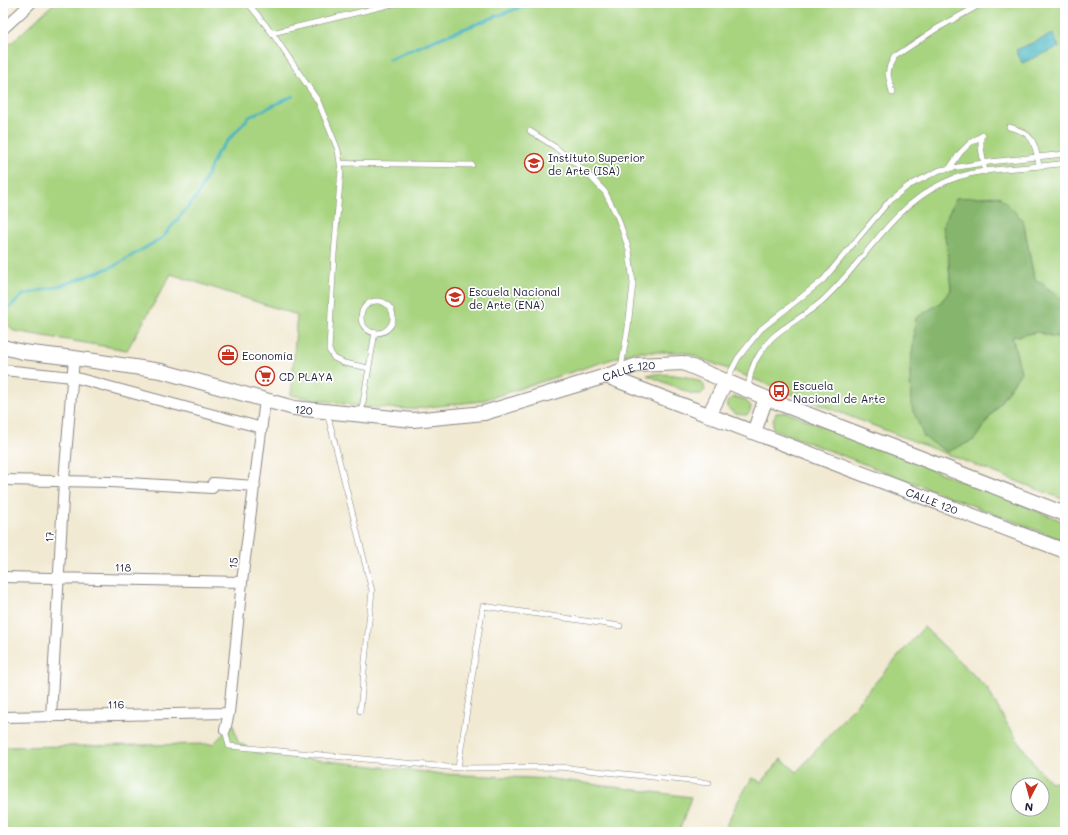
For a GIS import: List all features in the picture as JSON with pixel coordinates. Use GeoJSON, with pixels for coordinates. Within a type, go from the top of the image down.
{"type":"FeatureCollection","features":[{"type":"Feature","properties":{"kind":"main road","name":"120"},"geometry":{"type":"LineString","coordinates":[[3,347],[23,352],[161,371],[294,408],[413,420],[484,413],[606,376]]}},
{"type":"Feature","properties":{"kind":"main road","name":"CALLE 120"},"geometry":{"type":"LineString","coordinates":[[606,376],[637,365],[683,364],[766,398],[1065,514]]}},
{"type":"Feature","properties":{"kind":"main road","name":"CALLE 120"},"geometry":{"type":"LineString","coordinates":[[606,376],[1065,551]]}},
{"type":"Feature","properties":{"kind":"main road"},"geometry":{"type":"LineString","coordinates":[[710,415],[726,381]]}},
{"type":"Feature","properties":{"kind":"main road"},"geometry":{"type":"LineString","coordinates":[[754,432],[766,398]]}},
{"type":"Feature","properties":{"kind":"street"},"geometry":{"type":"LineString","coordinates":[[3,29],[31,3]]}},
{"type":"Feature","properties":{"kind":"street","name":"17"},"geometry":{"type":"LineString","coordinates":[[51,717],[64,481],[74,358]]}},
{"type":"Feature","properties":{"kind":"street"},"geometry":{"type":"LineString","coordinates":[[3,370],[73,377],[262,428]]}},
{"type":"Feature","properties":{"kind":"street","name":"15"},"geometry":{"type":"LineString","coordinates":[[225,730],[229,713],[242,582],[266,400]]}},
{"type":"Feature","properties":{"kind":"street"},"geometry":{"type":"LineString","coordinates":[[3,480],[64,481],[212,488],[213,482],[255,486]]}},
{"type":"Feature","properties":{"kind":"street","name":"118"},"geometry":{"type":"LineString","coordinates":[[3,577],[242,582]]}},
{"type":"Feature","properties":{"kind":"street","name":"116"},"geometry":{"type":"LineString","coordinates":[[3,717],[229,713]]}},
{"type":"Feature","properties":{"kind":"lane"},"geometry":{"type":"LineString","coordinates":[[248,3],[272,33],[318,101],[338,150],[342,170],[334,254],[330,350],[334,358],[344,363],[369,368]]}},
{"type":"Feature","properties":{"kind":"lane"},"geometry":{"type":"LineString","coordinates":[[272,33],[397,3]]}},
{"type":"Feature","properties":{"kind":"lane"},"geometry":{"type":"LineString","coordinates":[[892,93],[888,74],[894,57],[936,29],[983,3]]}},
{"type":"Feature","properties":{"kind":"lane"},"geometry":{"type":"LineString","coordinates":[[1009,127],[1019,129],[1028,134],[1034,143],[1039,166]]}},
{"type":"Feature","properties":{"kind":"lane"},"geometry":{"type":"LineString","coordinates":[[530,131],[555,147],[585,171],[605,192],[618,218],[629,250],[633,284],[628,327],[620,371]]}},
{"type":"Feature","properties":{"kind":"lane"},"geometry":{"type":"LineString","coordinates":[[949,169],[965,148],[982,135],[981,147],[985,172]]}},
{"type":"Feature","properties":{"kind":"lane"},"geometry":{"type":"LineString","coordinates":[[726,381],[738,358],[761,329],[823,280],[890,200],[908,186],[940,170],[983,163],[1065,154]]}},
{"type":"Feature","properties":{"kind":"lane"},"geometry":{"type":"LineString","coordinates":[[340,163],[472,165]]}},
{"type":"Feature","properties":{"kind":"lane"},"geometry":{"type":"LineString","coordinates":[[747,390],[751,367],[774,336],[826,298],[880,234],[905,208],[943,183],[964,175],[1065,163]]}},
{"type":"Feature","properties":{"kind":"lane"},"geometry":{"type":"LineString","coordinates":[[379,301],[388,305],[391,309],[393,318],[389,327],[385,330],[376,332],[370,331],[361,318],[362,312],[368,304],[379,301]]}},
{"type":"Feature","properties":{"kind":"lane"},"geometry":{"type":"LineString","coordinates":[[361,415],[376,332]]}},
{"type":"Feature","properties":{"kind":"lane"},"geometry":{"type":"LineString","coordinates":[[326,411],[372,591],[360,711]]}},
{"type":"Feature","properties":{"kind":"lane"},"geometry":{"type":"LineString","coordinates":[[458,768],[483,606],[620,626]]}},
{"type":"Feature","properties":{"kind":"lane"},"geometry":{"type":"LineString","coordinates":[[225,730],[229,746],[458,768],[559,767],[709,783]]}},
{"type":"Feature","properties":{"kind":"green space","name":"Instituto Superior de Arte (ISA)"},"geometry":{"type":"Polygon","coordinates":[[[54,3],[1065,3],[1065,301],[1034,278],[1023,220],[943,225],[948,255],[951,290],[940,303],[916,318],[910,372],[911,405],[990,417],[1021,372],[1012,337],[1037,332],[1055,337],[1065,332],[1065,500],[684,352],[634,352],[481,401],[412,409],[362,407],[291,395],[297,315],[171,274],[127,350],[14,331],[3,320],[3,51],[54,3]]]}},
{"type":"Feature","properties":{"kind":"green space"},"geometry":{"type":"Polygon","coordinates":[[[999,196],[1023,220],[1034,278],[1065,301],[1065,332],[1055,337],[1037,332],[1012,337],[1021,372],[974,440],[947,452],[924,437],[911,405],[910,372],[916,318],[940,303],[951,290],[948,255],[943,225],[956,198],[999,196]]]}},
{"type":"Feature","properties":{"kind":"green space"},"geometry":{"type":"Polygon","coordinates":[[[657,374],[692,378],[703,383],[705,390],[701,394],[692,394],[647,375],[657,374]]]}},
{"type":"Feature","properties":{"kind":"green space"},"geometry":{"type":"Polygon","coordinates":[[[736,397],[744,399],[751,406],[747,415],[734,413],[729,409],[727,402],[731,398],[736,397]]]}},
{"type":"Feature","properties":{"kind":"green space"},"geometry":{"type":"Polygon","coordinates":[[[786,412],[1065,522],[1065,541],[773,429],[773,420],[776,413],[786,412]]]}},
{"type":"Feature","properties":{"kind":"green space"},"geometry":{"type":"Polygon","coordinates":[[[924,627],[987,688],[1007,724],[1033,763],[1045,777],[1010,777],[1010,817],[1050,817],[1050,781],[1065,785],[1065,832],[723,832],[738,801],[752,778],[762,782],[781,759],[797,772],[924,627]]]}},
{"type":"Feature","properties":{"kind":"green space"},"geometry":{"type":"Polygon","coordinates":[[[233,724],[238,742],[258,753],[442,774],[553,779],[691,797],[679,832],[3,832],[3,747],[213,744],[233,724]]]}},
{"type":"Feature","properties":{"kind":"water"},"geometry":{"type":"Polygon","coordinates":[[[1053,34],[1059,47],[1022,63],[1016,50],[1053,34]]]}},
{"type":"Feature","properties":{"kind":"waterway"},"geometry":{"type":"LineString","coordinates":[[389,59],[518,8],[546,3]]}},
{"type":"Feature","properties":{"kind":"waterway"},"geometry":{"type":"LineString","coordinates":[[4,312],[23,295],[63,285],[114,266],[162,238],[198,195],[217,153],[249,117],[293,96]]}},
{"type":"Feature","properties":{"kind":"place","name":"Instituto Superior de Arte (ISA)"},"geometry":{"type":"Point","coordinates":[534,163]}},
{"type":"Feature","properties":{"kind":"place","name":"Escuela Nacional de Arte (ENA)"},"geometry":{"type":"Point","coordinates":[455,297]}},
{"type":"Feature","properties":{"kind":"place","name":"Economía"},"geometry":{"type":"Point","coordinates":[228,355]}},
{"type":"Feature","properties":{"kind":"place","name":"CD PLAYA"},"geometry":{"type":"Point","coordinates":[265,376]}},
{"type":"Feature","properties":{"kind":"place","name":"Escuela Nacional de Arte"},"geometry":{"type":"Point","coordinates":[779,391]}}]}
